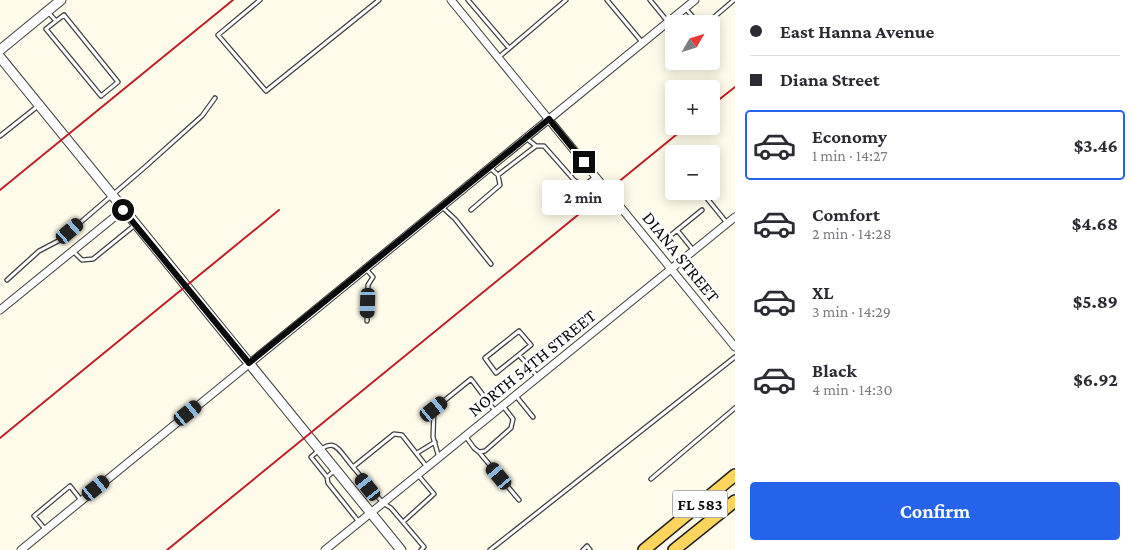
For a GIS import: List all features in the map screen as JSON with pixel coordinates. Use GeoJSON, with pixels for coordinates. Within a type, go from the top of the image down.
{"type":"FeatureCollection","features":[{"type":"Feature","properties":{"kind":"main road","name":"FL 583"},"geometry":{"type":"LineString","coordinates":[[644,550],[735,475]]}},
{"type":"Feature","properties":{"kind":"main road","name":"FL 583"},"geometry":{"type":"LineString","coordinates":[[674,550],[735,500]]}},
{"type":"Feature","properties":{"kind":"street"},"geometry":{"type":"LineString","coordinates":[[0,50],[62,0]]}},
{"type":"Feature","properties":{"kind":"street","name":"DIANA STREET"},"geometry":{"type":"LineString","coordinates":[[451,0],[735,347]]}},
{"type":"Feature","properties":{"kind":"street"},"geometry":{"type":"LineString","coordinates":[[676,15],[695,0]]}},
{"type":"Feature","properties":{"kind":"street"},"geometry":{"type":"LineString","coordinates":[[21,550],[665,25]]}},
{"type":"Feature","properties":{"kind":"street"},"geometry":{"type":"LineString","coordinates":[[0,57],[401,550]]}},
{"type":"Feature","properties":{"kind":"street"},"geometry":{"type":"LineString","coordinates":[[0,310],[123,210]]}},
{"type":"Feature","properties":{"kind":"street","name":"NORTH 54TH STREET"},"geometry":{"type":"LineString","coordinates":[[325,550],[735,217]]}},
{"type":"Feature","properties":{"kind":"lane"},"geometry":{"type":"LineString","coordinates":[[260,0],[218,35],[266,91],[379,0]]}},
{"type":"Feature","properties":{"kind":"lane"},"geometry":{"type":"LineString","coordinates":[[468,0],[509,48]]}},
{"type":"Feature","properties":{"kind":"lane"},"geometry":{"type":"LineString","coordinates":[[498,57],[566,0]]}},
{"type":"Feature","properties":{"kind":"lane"},"geometry":{"type":"LineString","coordinates":[[607,0],[643,43]]}},
{"type":"Feature","properties":{"kind":"lane"},"geometry":{"type":"LineString","coordinates":[[650,0],[665,18]]}},
{"type":"Feature","properties":{"kind":"lane"},"geometry":{"type":"LineString","coordinates":[[716,15],[734,0]]}},
{"type":"Feature","properties":{"kind":"lane"},"geometry":{"type":"LineString","coordinates":[[685,8],[691,15]]}},
{"type":"Feature","properties":{"kind":"lane"},"geometry":{"type":"LineString","coordinates":[[48,11],[56,21]]}},
{"type":"Feature","properties":{"kind":"lane"},"geometry":{"type":"LineString","coordinates":[[64,15],[118,82],[101,96],[46,29],[56,21],[64,15]]}},
{"type":"Feature","properties":{"kind":"lane"},"geometry":{"type":"LineString","coordinates":[[7,280],[40,251],[60,240],[112,195],[202,116],[216,98]]}},
{"type":"Feature","properties":{"kind":"lane"},"geometry":{"type":"LineString","coordinates":[[0,136],[39,105]]}},
{"type":"Feature","properties":{"kind":"lane"},"geometry":{"type":"LineString","coordinates":[[526,138],[536,146]]}},
{"type":"Feature","properties":{"kind":"lane"},"geometry":{"type":"LineString","coordinates":[[498,175],[536,146],[544,146],[574,180],[584,186],[596,176]]}},
{"type":"Feature","properties":{"kind":"lane"},"geometry":{"type":"LineString","coordinates":[[471,210],[500,185],[498,175],[490,168]]}},
{"type":"Feature","properties":{"kind":"lane"},"geometry":{"type":"LineString","coordinates":[[708,200],[727,224]]}},
{"type":"Feature","properties":{"kind":"lane"},"geometry":{"type":"LineString","coordinates":[[441,207],[455,219],[491,264]]}},
{"type":"Feature","properties":{"kind":"lane"},"geometry":{"type":"LineString","coordinates":[[665,240],[702,210]]}},
{"type":"Feature","properties":{"kind":"lane"},"geometry":{"type":"LineString","coordinates":[[72,251],[82,260],[93,259],[136,225]]}},
{"type":"Feature","properties":{"kind":"lane"},"geometry":{"type":"LineString","coordinates":[[677,230],[694,251]]}},
{"type":"Feature","properties":{"kind":"lane"},"geometry":{"type":"LineString","coordinates":[[366,268],[373,276],[368,285],[367,321]]}},
{"type":"Feature","properties":{"kind":"lane"},"geometry":{"type":"LineString","coordinates":[[519,330],[531,345],[519,355],[496,373],[484,358],[519,330]]}},
{"type":"Feature","properties":{"kind":"lane"},"geometry":{"type":"LineString","coordinates":[[519,355],[538,377]]}},
{"type":"Feature","properties":{"kind":"lane"},"geometry":{"type":"LineString","coordinates":[[490,550],[492,546],[735,357]]}},
{"type":"Feature","properties":{"kind":"lane"},"geometry":{"type":"LineString","coordinates":[[439,458],[434,437],[434,409],[471,379],[495,412]]}},
{"type":"Feature","properties":{"kind":"lane"},"geometry":{"type":"LineString","coordinates":[[516,396],[533,417]]}},
{"type":"Feature","properties":{"kind":"lane"},"geometry":{"type":"LineString","coordinates":[[479,452],[485,451],[511,428],[513,418],[502,406]]}},
{"type":"Feature","properties":{"kind":"lane"},"geometry":{"type":"LineString","coordinates":[[651,479],[735,408]]}},
{"type":"Feature","properties":{"kind":"lane"},"geometry":{"type":"LineString","coordinates":[[352,468],[394,434],[402,435],[427,467]]}},
{"type":"Feature","properties":{"kind":"lane"},"geometry":{"type":"LineString","coordinates":[[465,436],[519,500]]}},
{"type":"Feature","properties":{"kind":"lane"},"geometry":{"type":"LineString","coordinates":[[417,453],[435,442]]}},
{"type":"Feature","properties":{"kind":"lane"},"geometry":{"type":"LineString","coordinates":[[360,522],[328,484],[327,477],[311,457],[319,450],[332,444],[336,446],[352,468],[383,503],[391,508],[424,547],[420,550]]}},
{"type":"Feature","properties":{"kind":"lane"},"geometry":{"type":"LineString","coordinates":[[327,477],[336,470]]}},
{"type":"Feature","properties":{"kind":"lane"},"geometry":{"type":"LineString","coordinates":[[403,522],[434,494],[418,475]]}},
{"type":"Feature","properties":{"kind":"lane"},"geometry":{"type":"LineString","coordinates":[[46,530],[34,516],[41,510],[70,486],[81,500]]}},
{"type":"Feature","properties":{"kind":"lane"},"geometry":{"type":"LineString","coordinates":[[583,550],[587,546],[590,550]]}},
{"type":"Feature","properties":{"kind":"railway"},"geometry":{"type":"LineString","coordinates":[[0,190],[233,0]]}},
{"type":"Feature","properties":{"kind":"railway"},"geometry":{"type":"LineString","coordinates":[[720,99],[735,87]]}},
{"type":"Feature","properties":{"kind":"railway"},"geometry":{"type":"LineString","coordinates":[[167,550],[676,135]]}},
{"type":"Feature","properties":{"kind":"railway"},"geometry":{"type":"LineString","coordinates":[[0,438],[279,210]]}},
{"type":"Feature","properties":{"kind":"route"},"geometry":{"type":"LineString","coordinates":[[123,210],[249,363],[549,119],[584,162]]}}]}
